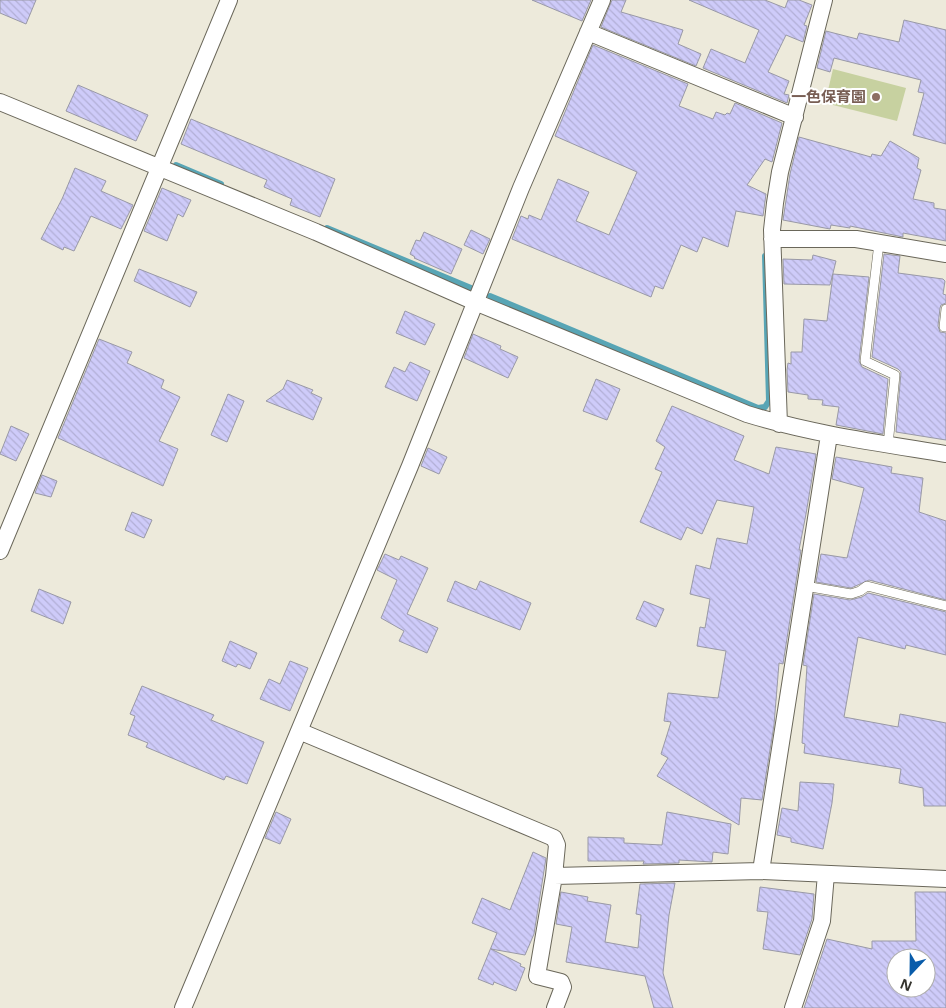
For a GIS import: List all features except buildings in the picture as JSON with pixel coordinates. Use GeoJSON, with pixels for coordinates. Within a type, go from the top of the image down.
{"type":"FeatureCollection","features":[{"type":"Feature","properties":{"kind":"street"},"geometry":{"type":"LineString","coordinates":[[0,551],[229,0]]}},
{"type":"Feature","properties":{"kind":"street"},"geometry":{"type":"LineString","coordinates":[[183,1008],[300,731],[410,466],[475,302],[602,0]]}},
{"type":"Feature","properties":{"kind":"street"},"geometry":{"type":"LineString","coordinates":[[779,424],[772,239],[775,203],[780,172],[822,1]]}},
{"type":"Feature","properties":{"kind":"street"},"geometry":{"type":"LineString","coordinates":[[588,32],[795,116]]}},
{"type":"Feature","properties":{"kind":"street"},"geometry":{"type":"LineString","coordinates":[[0,102],[316,232],[475,302],[747,414],[779,424],[829,435],[946,454]]}},
{"type":"Feature","properties":{"kind":"street"},"geometry":{"type":"LineString","coordinates":[[772,239],[856,239],[946,254]]}},
{"type":"Feature","properties":{"kind":"street"},"geometry":{"type":"LineString","coordinates":[[761,871],[829,435]]}},
{"type":"Feature","properties":{"kind":"street"},"geometry":{"type":"LineString","coordinates":[[300,731],[554,838],[557,846],[554,876],[537,976],[561,982],[563,987],[555,1008]]}},
{"type":"Feature","properties":{"kind":"street"},"geometry":{"type":"LineString","coordinates":[[554,876],[761,871],[946,879]]}},
{"type":"Feature","properties":{"kind":"street"},"geometry":{"type":"LineString","coordinates":[[793,1008],[822,921],[826,874]]}},
{"type":"Feature","properties":{"kind":"lane"},"geometry":{"type":"LineString","coordinates":[[880,243],[865,360],[895,375],[888,445]]}},
{"type":"Feature","properties":{"kind":"lane"},"geometry":{"type":"LineString","coordinates":[[946,309],[944,327],[946,327]]}},
{"type":"Feature","properties":{"kind":"lane"},"geometry":{"type":"LineString","coordinates":[[805,586],[851,594],[867,586],[946,606]]}},
{"type":"Feature","properties":{"kind":"green space"},"geometry":{"type":"Polygon","coordinates":[[[833,69],[906,88],[897,121],[825,103],[833,69]]]}},
{"type":"Feature","properties":{"kind":"waterway"},"geometry":{"type":"LineString","coordinates":[[176,165],[221,184]]}},
{"type":"Feature","properties":{"kind":"waterway"},"geometry":{"type":"LineString","coordinates":[[327,228],[471,288]]}},
{"type":"Feature","properties":{"kind":"waterway"},"geometry":{"type":"LineString","coordinates":[[490,296],[758,408],[765,407],[769,401],[765,256]]}},
{"type":"Feature","properties":{"kind":"place","name":"一色保育園"},"geometry":{"type":"Point","coordinates":[876,97]}}]}
